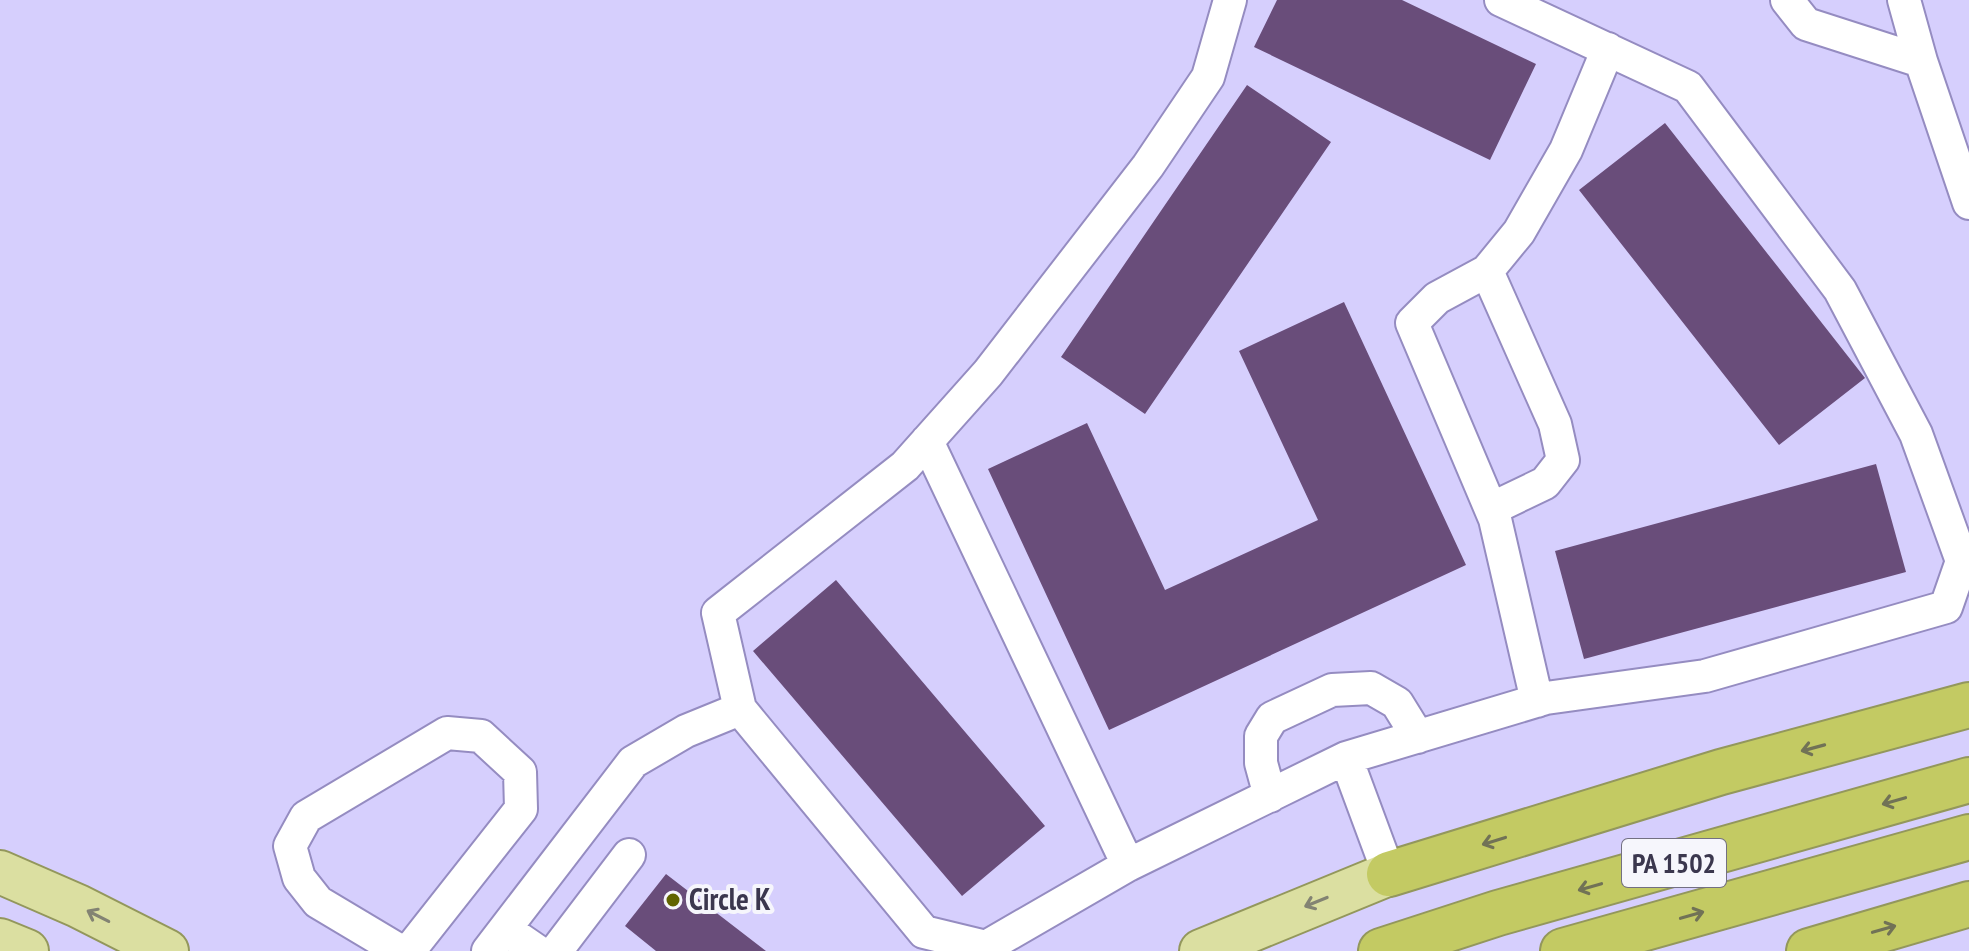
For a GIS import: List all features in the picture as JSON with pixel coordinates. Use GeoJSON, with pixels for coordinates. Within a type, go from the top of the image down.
{"type":"FeatureCollection","features":[{"type":"Feature","properties":{"kind":"highway"},"geometry":{"type":"LineString","coordinates":[[1389,874],[1721,772],[1969,705]]}},
{"type":"Feature","properties":{"kind":"highway","name":"PA 1502"},"geometry":{"type":"LineString","coordinates":[[1381,951],[1498,913],[1969,780]]}},
{"type":"Feature","properties":{"kind":"highway","name":"PA 1502"},"geometry":{"type":"LineString","coordinates":[[1563,951],[1969,837]]}},
{"type":"Feature","properties":{"kind":"highway"},"geometry":{"type":"LineString","coordinates":[[1809,951],[1969,904]]}},
{"type":"Feature","properties":{"kind":"main road"},"geometry":{"type":"LineString","coordinates":[[0,872],[78,906],[167,951]]}},
{"type":"Feature","properties":{"kind":"main road"},"geometry":{"type":"LineString","coordinates":[[1201,951],[1389,874]]}},
{"type":"Feature","properties":{"kind":"main road"},"geometry":{"type":"LineString","coordinates":[[0,940],[27,951]]}},
{"type":"Feature","properties":{"kind":"lane"},"geometry":{"type":"LineString","coordinates":[[1230,0],[1208,77],[1148,166],[988,373],[905,466],[718,613],[740,709],[924,932],[986,947],[1128,865],[1346,758],[1537,701],[1705,676],[1946,607],[1962,561],[1916,434],[1840,290],[1688,87],[1501,0]]}},
{"type":"Feature","properties":{"kind":"lane"},"geometry":{"type":"LineString","coordinates":[[1787,0],[1806,24],[1921,61]]}},
{"type":"Feature","properties":{"kind":"lane"},"geometry":{"type":"LineString","coordinates":[[1904,0],[1921,61],[1969,203]]}},
{"type":"Feature","properties":{"kind":"lane"},"geometry":{"type":"LineString","coordinates":[[1537,701],[1491,509],[1412,323],[1437,298],[1487,271],[1519,232],[1566,150],[1608,49]]}},
{"type":"Feature","properties":{"kind":"lane"},"geometry":{"type":"LineString","coordinates":[[1487,271],[1555,424],[1563,460],[1545,483],[1491,509]]}},
{"type":"Feature","properties":{"kind":"lane"},"geometry":{"type":"LineString","coordinates":[[927,441],[1128,865]]}},
{"type":"Feature","properties":{"kind":"lane"},"geometry":{"type":"LineString","coordinates":[[1270,796],[1261,763],[1261,736],[1272,718],[1332,690],[1371,688],[1397,703],[1418,737]]}},
{"type":"Feature","properties":{"kind":"lane"},"geometry":{"type":"LineString","coordinates":[[537,951],[496,940],[633,762],[686,731],[740,709]]}},
{"type":"Feature","properties":{"kind":"lane"},"geometry":{"type":"LineString","coordinates":[[400,951],[318,902],[299,878],[290,846],[306,817],[447,733],[481,736],[520,772],[521,809],[409,951]]}},
{"type":"Feature","properties":{"kind":"lane"},"geometry":{"type":"LineString","coordinates":[[1346,758],[1389,874]]}},
{"type":"Feature","properties":{"kind":"lane"},"geometry":{"type":"LineString","coordinates":[[556,951],[629,855]]}},
{"type":"Feature","properties":{"kind":"building"},"geometry":{"type":"Polygon","coordinates":[[[1277,0],[1402,0],[1536,64],[1490,160],[1254,47],[1277,0]]]}},
{"type":"Feature","properties":{"kind":"building"},"geometry":{"type":"Polygon","coordinates":[[[1247,85],[1331,142],[1145,414],[1061,357],[1247,85]]]}},
{"type":"Feature","properties":{"kind":"building"},"geometry":{"type":"Polygon","coordinates":[[[1665,123],[1865,378],[1779,445],[1579,190],[1665,123]]]}},
{"type":"Feature","properties":{"kind":"building"},"geometry":{"type":"Polygon","coordinates":[[[1344,302],[1466,565],[1109,730],[988,469],[1087,423],[1165,590],[1318,520],[1239,351],[1344,302]]]}},
{"type":"Feature","properties":{"kind":"building"},"geometry":{"type":"Polygon","coordinates":[[[1876,464],[1906,572],[1584,659],[1555,551],[1876,464]]]}},
{"type":"Feature","properties":{"kind":"building"},"geometry":{"type":"Polygon","coordinates":[[[836,580],[1045,826],[962,896],[753,651],[836,580]]]}},
{"type":"Feature","properties":{"kind":"building","name":"Circle K"},"geometry":{"type":"Polygon","coordinates":[[[666,874],[766,951],[656,951],[625,926],[666,874]]]}},
{"type":"Feature","properties":{"kind":"place","name":"Circle K"},"geometry":{"type":"Point","coordinates":[673,900]}}]}
